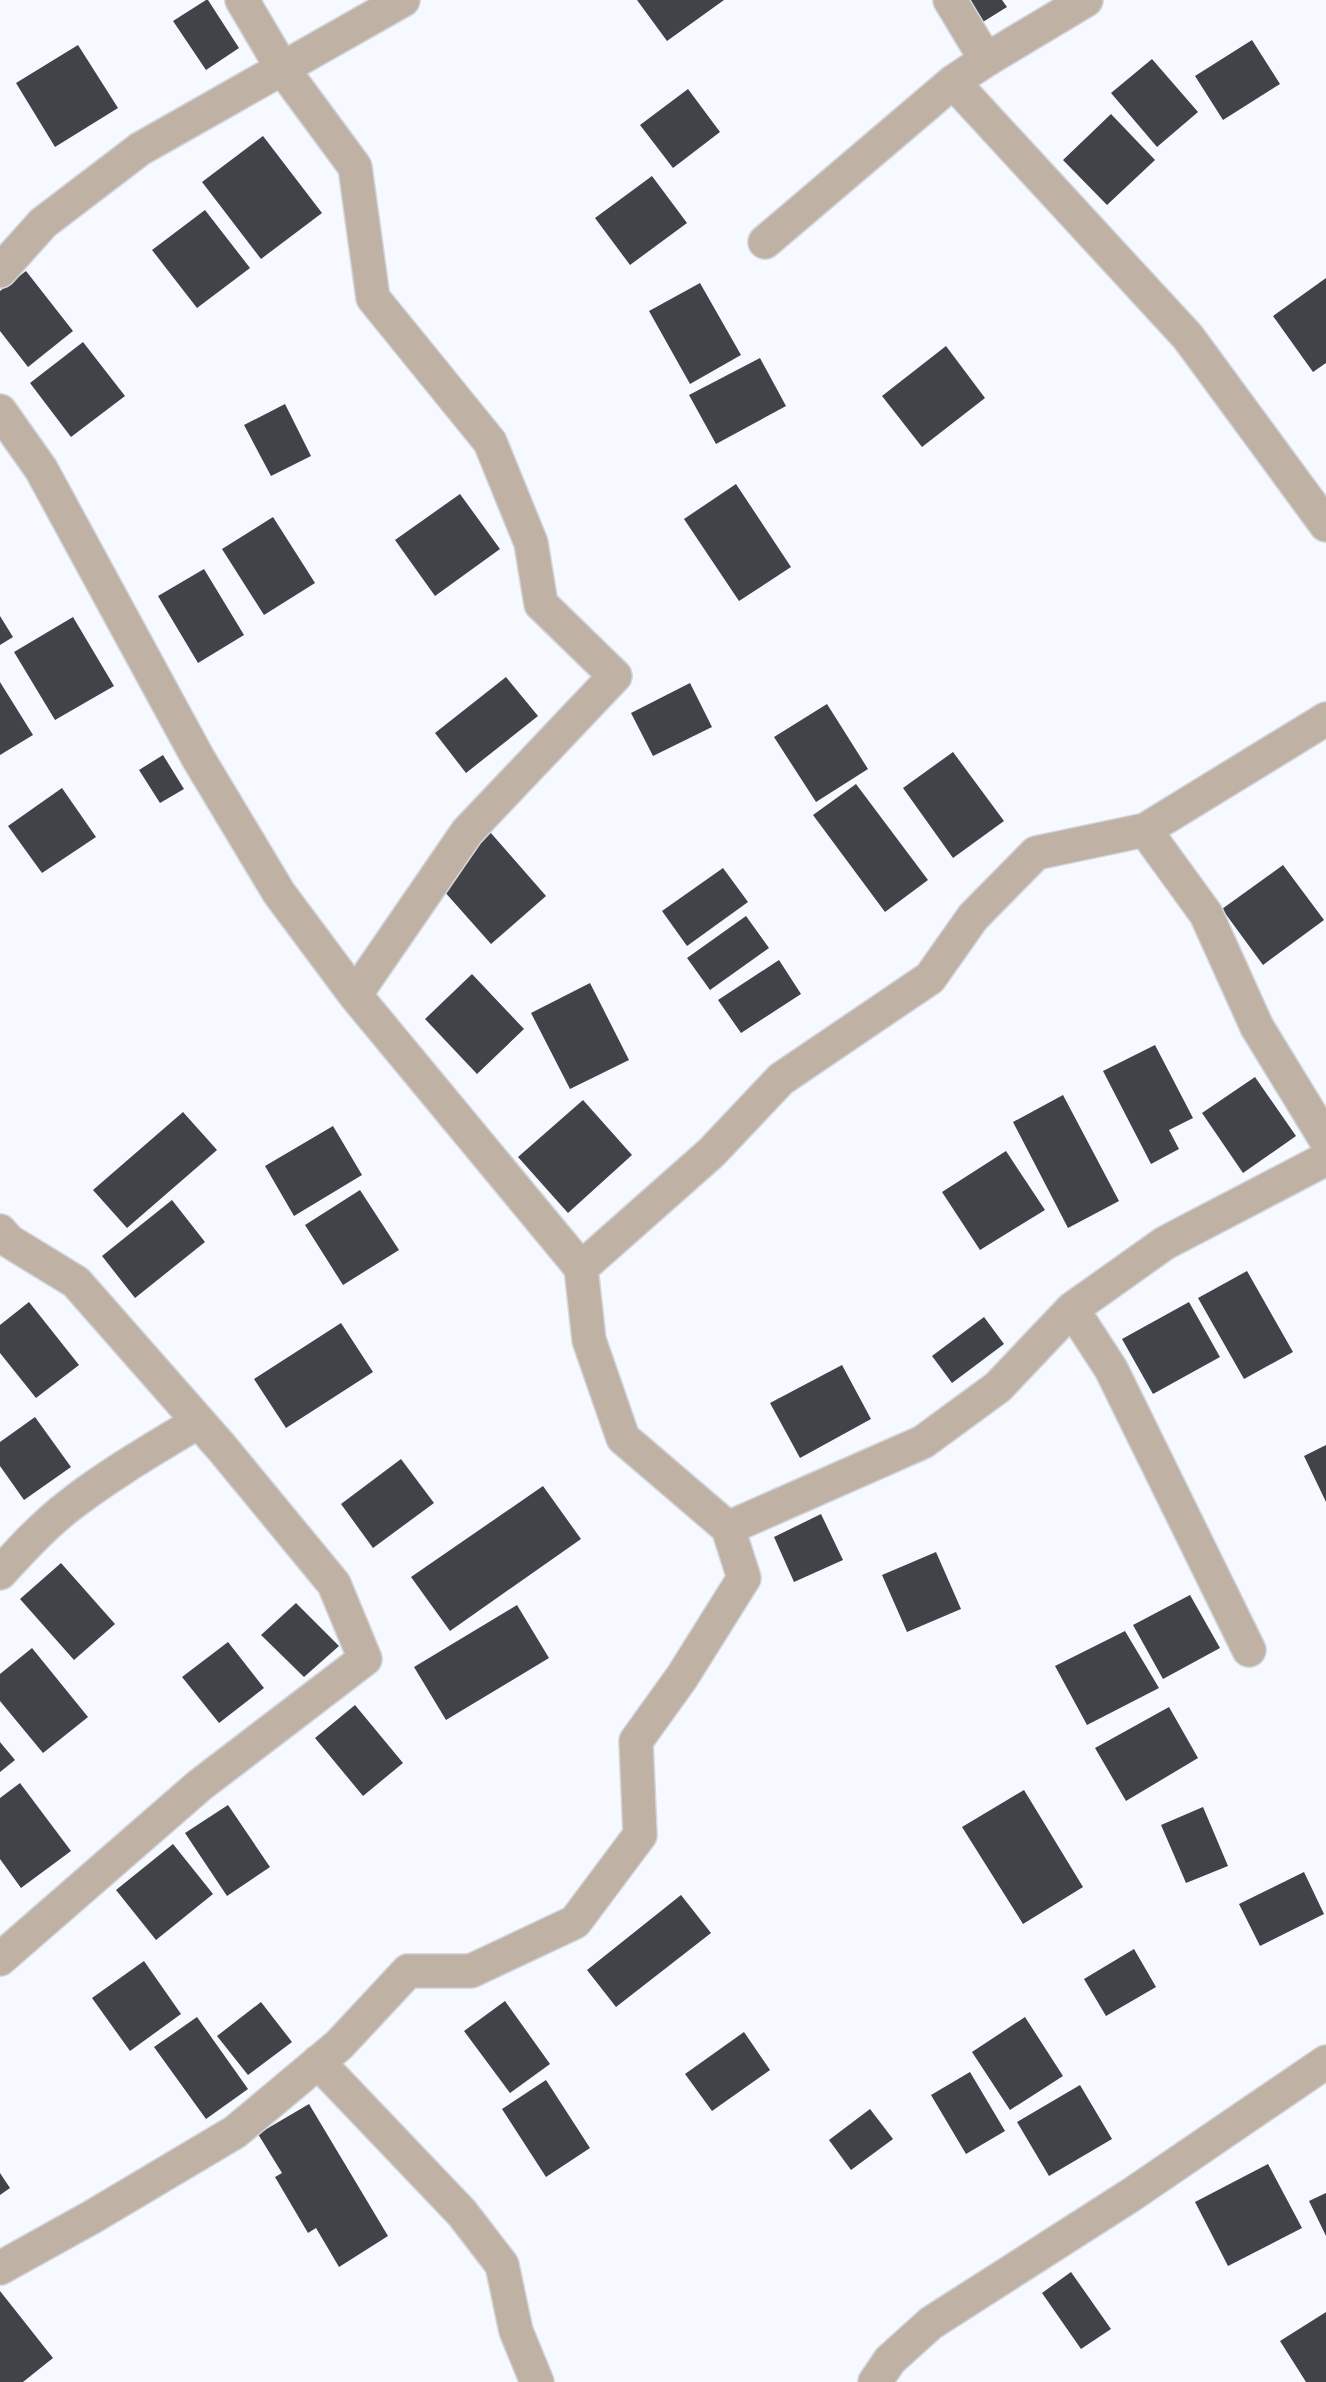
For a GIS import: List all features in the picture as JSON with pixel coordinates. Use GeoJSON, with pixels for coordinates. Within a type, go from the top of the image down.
{"type":"FeatureCollection","features":[{"type":"Feature","properties":{"kind":"street"},"geometry":{"type":"LineString","coordinates":[[242,0],[282,68],[355,167],[373,298],[490,442],[531,543],[541,604],[615,676],[467,832],[355,995]]}},
{"type":"Feature","properties":{"kind":"street"},"geometry":{"type":"LineString","coordinates":[[0,271],[43,223],[140,149],[403,0]]}},
{"type":"Feature","properties":{"kind":"street"},"geometry":{"type":"LineString","coordinates":[[950,0],[986,60]]}},
{"type":"Feature","properties":{"kind":"street"},"geometry":{"type":"LineString","coordinates":[[765,242],[953,82],[1086,0]]}},
{"type":"Feature","properties":{"kind":"street"},"geometry":{"type":"LineString","coordinates":[[953,82],[1188,337],[1324,517]]}},
{"type":"Feature","properties":{"kind":"street"},"geometry":{"type":"LineString","coordinates":[[0,411],[41,469],[198,758],[274,883],[355,995],[581,1268],[589,1340],[623,1438],[728,1528],[744,1578],[682,1677],[636,1741],[640,1835],[574,1922],[471,1971],[408,1971],[339,2045],[235,2132],[0,2268]]}},
{"type":"Feature","properties":{"kind":"street"},"geometry":{"type":"LineString","coordinates":[[581,1268],[711,1154],[780,1079],[930,978],[973,917],[1036,853],[1145,830],[1326,719]]}},
{"type":"Feature","properties":{"kind":"street"},"geometry":{"type":"LineString","coordinates":[[1145,830],[1206,914],[1257,1027],[1326,1140]]}},
{"type":"Feature","properties":{"kind":"street"},"geometry":{"type":"LineString","coordinates":[[728,1528],[924,1442],[998,1387],[1072,1309],[1165,1243],[1326,1159]]}},
{"type":"Feature","properties":{"kind":"street"},"geometry":{"type":"LineString","coordinates":[[0,1230],[9,1241],[76,1282],[198,1422],[334,1584],[365,1659],[200,1785],[0,1959]]}},
{"type":"Feature","properties":{"kind":"street"},"geometry":{"type":"LineString","coordinates":[[1072,1309],[1111,1369],[1250,1650]]}},
{"type":"Feature","properties":{"kind":"street"},"geometry":{"type":"LineString","coordinates":[[0,1574],[33,1537],[70,1505],[198,1422]]}},
{"type":"Feature","properties":{"kind":"street"},"geometry":{"type":"LineString","coordinates":[[318,2062],[462,2213],[502,2265],[516,2331],[537,2382]]}},
{"type":"Feature","properties":{"kind":"street"},"geometry":{"type":"LineString","coordinates":[[875,2382],[890,2360],[931,2323],[1131,2195],[1326,2062]]}},
{"type":"Feature","properties":{"kind":"building"},"geometry":{"type":"Polygon","coordinates":[[[206,0],[239,48],[206,70],[173,21],[206,0]]]}},
{"type":"Feature","properties":{"kind":"building"},"geometry":{"type":"Polygon","coordinates":[[[637,0],[724,0],[667,41],[637,0]]]}},
{"type":"Feature","properties":{"kind":"building"},"geometry":{"type":"Polygon","coordinates":[[[962,0],[1002,0],[1007,7],[978,25],[962,0]]]}},
{"type":"Feature","properties":{"kind":"building"},"geometry":{"type":"Polygon","coordinates":[[[1252,40],[1280,84],[1223,120],[1195,76],[1252,40]]]}},
{"type":"Feature","properties":{"kind":"building"},"geometry":{"type":"Polygon","coordinates":[[[78,45],[118,108],[55,147],[16,83],[78,45]]]}},
{"type":"Feature","properties":{"kind":"building"},"geometry":{"type":"Polygon","coordinates":[[[1152,59],[1198,112],[1157,147],[1111,93],[1152,59]]]}},
{"type":"Feature","properties":{"kind":"building"},"geometry":{"type":"Polygon","coordinates":[[[688,89],[720,132],[673,168],[640,125],[688,89]]]}},
{"type":"Feature","properties":{"kind":"building"},"geometry":{"type":"Polygon","coordinates":[[[1111,114],[1155,160],[1107,205],[1063,160],[1111,114]]]}},
{"type":"Feature","properties":{"kind":"building"},"geometry":{"type":"Polygon","coordinates":[[[263,136],[322,213],[261,259],[202,182],[263,136]]]}},
{"type":"Feature","properties":{"kind":"building"},"geometry":{"type":"Polygon","coordinates":[[[652,176],[687,223],[630,265],[595,218],[652,176]]]}},
{"type":"Feature","properties":{"kind":"building"},"geometry":{"type":"Polygon","coordinates":[[[205,210],[250,268],[197,308],[152,250],[205,210]]]}},
{"type":"Feature","properties":{"kind":"building"},"geometry":{"type":"Polygon","coordinates":[[[26,271],[73,331],[28,367],[0,331],[0,291],[26,271]]]}},
{"type":"Feature","properties":{"kind":"building"},"geometry":{"type":"Polygon","coordinates":[[[1326,278],[1326,363],[1313,372],[1273,316],[1326,278]]]}},
{"type":"Feature","properties":{"kind":"building"},"geometry":{"type":"Polygon","coordinates":[[[700,283],[741,355],[690,384],[649,311],[700,283]]]}},
{"type":"Feature","properties":{"kind":"building"},"geometry":{"type":"Polygon","coordinates":[[[83,342],[125,396],[71,437],[30,383],[83,342]]]}},
{"type":"Feature","properties":{"kind":"building"},"geometry":{"type":"Polygon","coordinates":[[[946,346],[985,398],[922,447],[882,396],[946,346]]]}},
{"type":"Feature","properties":{"kind":"building"},"geometry":{"type":"Polygon","coordinates":[[[760,358],[786,406],[716,444],[689,395],[760,358]]]}},
{"type":"Feature","properties":{"kind":"building"},"geometry":{"type":"Polygon","coordinates":[[[285,404],[311,456],[271,476],[244,425],[285,404]]]}},
{"type":"Feature","properties":{"kind":"building"},"geometry":{"type":"Polygon","coordinates":[[[736,484],[791,567],[739,601],[684,519],[736,484]]]}},
{"type":"Feature","properties":{"kind":"building"},"geometry":{"type":"Polygon","coordinates":[[[460,494],[500,549],[435,596],[395,540],[460,494]]]}},
{"type":"Feature","properties":{"kind":"building"},"geometry":{"type":"Polygon","coordinates":[[[273,517],[315,583],[264,615],[222,549],[273,517]]]}},
{"type":"Feature","properties":{"kind":"building"},"geometry":{"type":"Polygon","coordinates":[[[204,569],[244,635],[198,663],[158,596],[204,569]]]}},
{"type":"Feature","properties":{"kind":"building"},"geometry":{"type":"Polygon","coordinates":[[[0,616],[13,637],[0,645],[0,616]]]}},
{"type":"Feature","properties":{"kind":"building"},"geometry":{"type":"Polygon","coordinates":[[[73,617],[114,686],[55,720],[14,652],[73,617]]]}},
{"type":"Feature","properties":{"kind":"building"},"geometry":{"type":"Polygon","coordinates":[[[506,677],[538,716],[466,773],[435,733],[506,677]]]}},
{"type":"Feature","properties":{"kind":"building"},"geometry":{"type":"Polygon","coordinates":[[[0,682],[33,735],[0,755],[0,682]]]}},
{"type":"Feature","properties":{"kind":"building"},"geometry":{"type":"Polygon","coordinates":[[[690,683],[712,727],[653,756],[631,713],[690,683]]]}},
{"type":"Feature","properties":{"kind":"building"},"geometry":{"type":"Polygon","coordinates":[[[827,704],[868,769],[816,802],[774,737],[827,704]]]}},
{"type":"Feature","properties":{"kind":"building"},"geometry":{"type":"Polygon","coordinates":[[[953,752],[1004,821],[953,858],[903,788],[953,752]]]}},
{"type":"Feature","properties":{"kind":"building"},"geometry":{"type":"Polygon","coordinates":[[[163,755],[184,789],[160,803],[139,770],[163,755]]]}},
{"type":"Feature","properties":{"kind":"building"},"geometry":{"type":"Polygon","coordinates":[[[856,784],[928,880],[885,912],[813,815],[856,784]]]}},
{"type":"Feature","properties":{"kind":"building"},"geometry":{"type":"Polygon","coordinates":[[[62,788],[96,837],[42,873],[8,826],[62,788]]]}},
{"type":"Feature","properties":{"kind":"building"},"geometry":{"type":"Polygon","coordinates":[[[490,832],[546,896],[491,944],[435,881],[490,832]]]}},
{"type":"Feature","properties":{"kind":"building"},"geometry":{"type":"Polygon","coordinates":[[[1283,865],[1324,920],[1263,965],[1222,909],[1283,865]]]}},
{"type":"Feature","properties":{"kind":"building"},"geometry":{"type":"Polygon","coordinates":[[[723,868],[748,902],[687,946],[662,911],[723,868]]]}},
{"type":"Feature","properties":{"kind":"building"},"geometry":{"type":"Polygon","coordinates":[[[746,916],[769,948],[710,990],[687,958],[746,916]]]}},
{"type":"Feature","properties":{"kind":"building"},"geometry":{"type":"Polygon","coordinates":[[[779,960],[801,994],[741,1033],[718,1000],[779,960]]]}},
{"type":"Feature","properties":{"kind":"building"},"geometry":{"type":"Polygon","coordinates":[[[472,974],[524,1029],[477,1074],[425,1019],[472,974]]]}},
{"type":"Feature","properties":{"kind":"building"},"geometry":{"type":"Polygon","coordinates":[[[590,983],[629,1060],[570,1089],[531,1013],[590,983]]]}},
{"type":"Feature","properties":{"kind":"building"},"geometry":{"type":"Polygon","coordinates":[[[1155,1045],[1193,1118],[1169,1130],[1179,1149],[1151,1164],[1103,1071],[1155,1045]]]}},
{"type":"Feature","properties":{"kind":"building"},"geometry":{"type":"Polygon","coordinates":[[[1255,1077],[1296,1136],[1243,1173],[1202,1113],[1255,1077]]]}},
{"type":"Feature","properties":{"kind":"building"},"geometry":{"type":"Polygon","coordinates":[[[1063,1095],[1119,1201],[1068,1228],[1013,1122],[1063,1095]]]}},
{"type":"Feature","properties":{"kind":"building"},"geometry":{"type":"Polygon","coordinates":[[[583,1100],[632,1155],[568,1213],[518,1157],[583,1100]]]}},
{"type":"Feature","properties":{"kind":"building"},"geometry":{"type":"Polygon","coordinates":[[[183,1112],[217,1150],[127,1228],[93,1190],[183,1112]]]}},
{"type":"Feature","properties":{"kind":"building"},"geometry":{"type":"Polygon","coordinates":[[[333,1126],[362,1175],[294,1216],[265,1166],[333,1126]]]}},
{"type":"Feature","properties":{"kind":"building"},"geometry":{"type":"Polygon","coordinates":[[[1006,1151],[1045,1210],[980,1250],[942,1192],[1006,1151]]]}},
{"type":"Feature","properties":{"kind":"building"},"geometry":{"type":"Polygon","coordinates":[[[360,1190],[399,1250],[343,1285],[305,1225],[360,1190]]]}},
{"type":"Feature","properties":{"kind":"building"},"geometry":{"type":"Polygon","coordinates":[[[172,1200],[205,1242],[135,1298],[102,1256],[172,1200]]]}},
{"type":"Feature","properties":{"kind":"building"},"geometry":{"type":"Polygon","coordinates":[[[1247,1271],[1293,1352],[1244,1379],[1198,1298],[1247,1271]]]}},
{"type":"Feature","properties":{"kind":"building"},"geometry":{"type":"Polygon","coordinates":[[[29,1302],[79,1365],[36,1398],[0,1353],[0,1325],[29,1302]]]}},
{"type":"Feature","properties":{"kind":"building"},"geometry":{"type":"Polygon","coordinates":[[[1189,1302],[1220,1357],[1153,1394],[1122,1339],[1189,1302]]]}},
{"type":"Feature","properties":{"kind":"building"},"geometry":{"type":"Polygon","coordinates":[[[984,1317],[1004,1344],[952,1383],[932,1356],[984,1317]]]}},
{"type":"Feature","properties":{"kind":"building"},"geometry":{"type":"Polygon","coordinates":[[[341,1323],[373,1372],[286,1428],[254,1379],[341,1323]]]}},
{"type":"Feature","properties":{"kind":"building"},"geometry":{"type":"Polygon","coordinates":[[[842,1365],[871,1419],[800,1458],[770,1403],[842,1365]]]}},
{"type":"Feature","properties":{"kind":"building"},"geometry":{"type":"Polygon","coordinates":[[[35,1417],[71,1467],[24,1500],[0,1466],[0,1442],[35,1417]]]}},
{"type":"Feature","properties":{"kind":"building"},"geometry":{"type":"Polygon","coordinates":[[[1326,1445],[1326,1502],[1304,1456],[1326,1445]]]}},
{"type":"Feature","properties":{"kind":"building"},"geometry":{"type":"Polygon","coordinates":[[[401,1459],[434,1503],[373,1548],[341,1504],[401,1459]]]}},
{"type":"Feature","properties":{"kind":"building"},"geometry":{"type":"Polygon","coordinates":[[[543,1486],[581,1539],[450,1631],[411,1577],[543,1486]]]}},
{"type":"Feature","properties":{"kind":"building"},"geometry":{"type":"Polygon","coordinates":[[[821,1514],[843,1560],[794,1582],[774,1537],[821,1514]]]}},
{"type":"Feature","properties":{"kind":"building"},"geometry":{"type":"Polygon","coordinates":[[[936,1552],[961,1609],[907,1632],[882,1575],[936,1552]]]}},
{"type":"Feature","properties":{"kind":"building"},"geometry":{"type":"Polygon","coordinates":[[[61,1563],[115,1624],[74,1660],[20,1599],[61,1563]]]}},
{"type":"Feature","properties":{"kind":"building"},"geometry":{"type":"Polygon","coordinates":[[[1190,1595],[1220,1648],[1163,1679],[1133,1625],[1190,1595]]]}},
{"type":"Feature","properties":{"kind":"building"},"geometry":{"type":"Polygon","coordinates":[[[296,1603],[339,1646],[304,1677],[261,1635],[296,1603]]]}},
{"type":"Feature","properties":{"kind":"building"},"geometry":{"type":"Polygon","coordinates":[[[517,1605],[549,1658],[446,1720],[414,1667],[517,1605]]]}},
{"type":"Feature","properties":{"kind":"building"},"geometry":{"type":"Polygon","coordinates":[[[1125,1631],[1159,1688],[1087,1725],[1055,1666],[1125,1631]]]}},
{"type":"Feature","properties":{"kind":"building"},"geometry":{"type":"Polygon","coordinates":[[[228,1642],[264,1688],[219,1723],[182,1677],[228,1642]]]}},
{"type":"Feature","properties":{"kind":"building"},"geometry":{"type":"Polygon","coordinates":[[[32,1648],[88,1717],[43,1753],[0,1701],[0,1674],[32,1648]]]}},
{"type":"Feature","properties":{"kind":"building"},"geometry":{"type":"Polygon","coordinates":[[[355,1705],[403,1763],[363,1796],[315,1738],[355,1705]]]}},
{"type":"Feature","properties":{"kind":"building"},"geometry":{"type":"Polygon","coordinates":[[[1169,1707],[1198,1758],[1126,1801],[1095,1748],[1169,1707]]]}},
{"type":"Feature","properties":{"kind":"building"},"geometry":{"type":"Polygon","coordinates":[[[0,1742],[15,1760],[0,1772],[0,1742]]]}},
{"type":"Feature","properties":{"kind":"building"},"geometry":{"type":"Polygon","coordinates":[[[20,1783],[71,1851],[21,1888],[0,1859],[0,1798],[20,1783]]]}},
{"type":"Feature","properties":{"kind":"building"},"geometry":{"type":"Polygon","coordinates":[[[1024,1790],[1083,1887],[1023,1924],[962,1827],[1024,1790]]]}},
{"type":"Feature","properties":{"kind":"building"},"geometry":{"type":"Polygon","coordinates":[[[228,1805],[270,1867],[227,1896],[185,1833],[228,1805]]]}},
{"type":"Feature","properties":{"kind":"building"},"geometry":{"type":"Polygon","coordinates":[[[1203,1807],[1228,1866],[1186,1883],[1161,1825],[1203,1807]]]}},
{"type":"Feature","properties":{"kind":"building"},"geometry":{"type":"Polygon","coordinates":[[[173,1844],[213,1894],[156,1940],[116,1890],[173,1844]]]}},
{"type":"Feature","properties":{"kind":"building"},"geometry":{"type":"Polygon","coordinates":[[[1304,1872],[1324,1914],[1260,1946],[1239,1904],[1304,1872]]]}},
{"type":"Feature","properties":{"kind":"building"},"geometry":{"type":"Polygon","coordinates":[[[681,1895],[711,1933],[616,2007],[587,1970],[681,1895]]]}},
{"type":"Feature","properties":{"kind":"building"},"geometry":{"type":"Polygon","coordinates":[[[1134,1949],[1156,1987],[1106,2016],[1084,1979],[1134,1949]]]}},
{"type":"Feature","properties":{"kind":"building"},"geometry":{"type":"Polygon","coordinates":[[[144,1961],[181,2014],[130,2051],[92,1998],[144,1961]]]}},
{"type":"Feature","properties":{"kind":"building"},"geometry":{"type":"Polygon","coordinates":[[[505,2001],[550,2064],[510,2093],[464,2031],[505,2001]]]}},
{"type":"Feature","properties":{"kind":"building"},"geometry":{"type":"Polygon","coordinates":[[[261,2002],[292,2042],[248,2075],[217,2036],[261,2002]]]}},
{"type":"Feature","properties":{"kind":"building"},"geometry":{"type":"Polygon","coordinates":[[[197,2017],[248,2089],[206,2119],[154,2047],[197,2017]]]}},
{"type":"Feature","properties":{"kind":"building"},"geometry":{"type":"Polygon","coordinates":[[[1025,2017],[1063,2076],[1010,2110],[972,2052],[1025,2017]]]}},
{"type":"Feature","properties":{"kind":"building"},"geometry":{"type":"Polygon","coordinates":[[[744,2032],[770,2070],[712,2111],[685,2074],[744,2032]]]}},
{"type":"Feature","properties":{"kind":"building"},"geometry":{"type":"Polygon","coordinates":[[[970,2072],[1005,2131],[966,2154],[931,2095],[970,2072]]]}},
{"type":"Feature","properties":{"kind":"building"},"geometry":{"type":"Polygon","coordinates":[[[546,2080],[590,2148],[546,2177],[502,2109],[546,2080]]]}},
{"type":"Feature","properties":{"kind":"building"},"geometry":{"type":"Polygon","coordinates":[[[1080,2085],[1112,2139],[1049,2176],[1017,2122],[1080,2085]]]}},
{"type":"Feature","properties":{"kind":"building"},"geometry":{"type":"Polygon","coordinates":[[[309,2104],[388,2236],[339,2267],[316,2228],[308,2233],[275,2177],[282,2173],[258,2134],[309,2104]]]}},
{"type":"Feature","properties":{"kind":"building"},"geometry":{"type":"Polygon","coordinates":[[[870,2109],[893,2139],[851,2170],[829,2140],[870,2109]]]}},
{"type":"Feature","properties":{"kind":"building"},"geometry":{"type":"Polygon","coordinates":[[[1268,2164],[1302,2228],[1228,2266],[1195,2202],[1268,2164]]]}},
{"type":"Feature","properties":{"kind":"building"},"geometry":{"type":"Polygon","coordinates":[[[0,2173],[10,2188],[0,2195],[0,2173]]]}},
{"type":"Feature","properties":{"kind":"building"},"geometry":{"type":"Polygon","coordinates":[[[1326,2193],[1326,2236],[1309,2201],[1326,2193]]]}},
{"type":"Feature","properties":{"kind":"building"},"geometry":{"type":"Polygon","coordinates":[[[1071,2272],[1111,2329],[1081,2349],[1042,2293],[1071,2272]]]}},
{"type":"Feature","properties":{"kind":"building"},"geometry":{"type":"Polygon","coordinates":[[[0,2291],[53,2358],[23,2382],[0,2382],[0,2291]]]}},
{"type":"Feature","properties":{"kind":"building"},"geometry":{"type":"Polygon","coordinates":[[[1326,2312],[1326,2382],[1306,2382],[1280,2341],[1326,2312]]]}}]}
